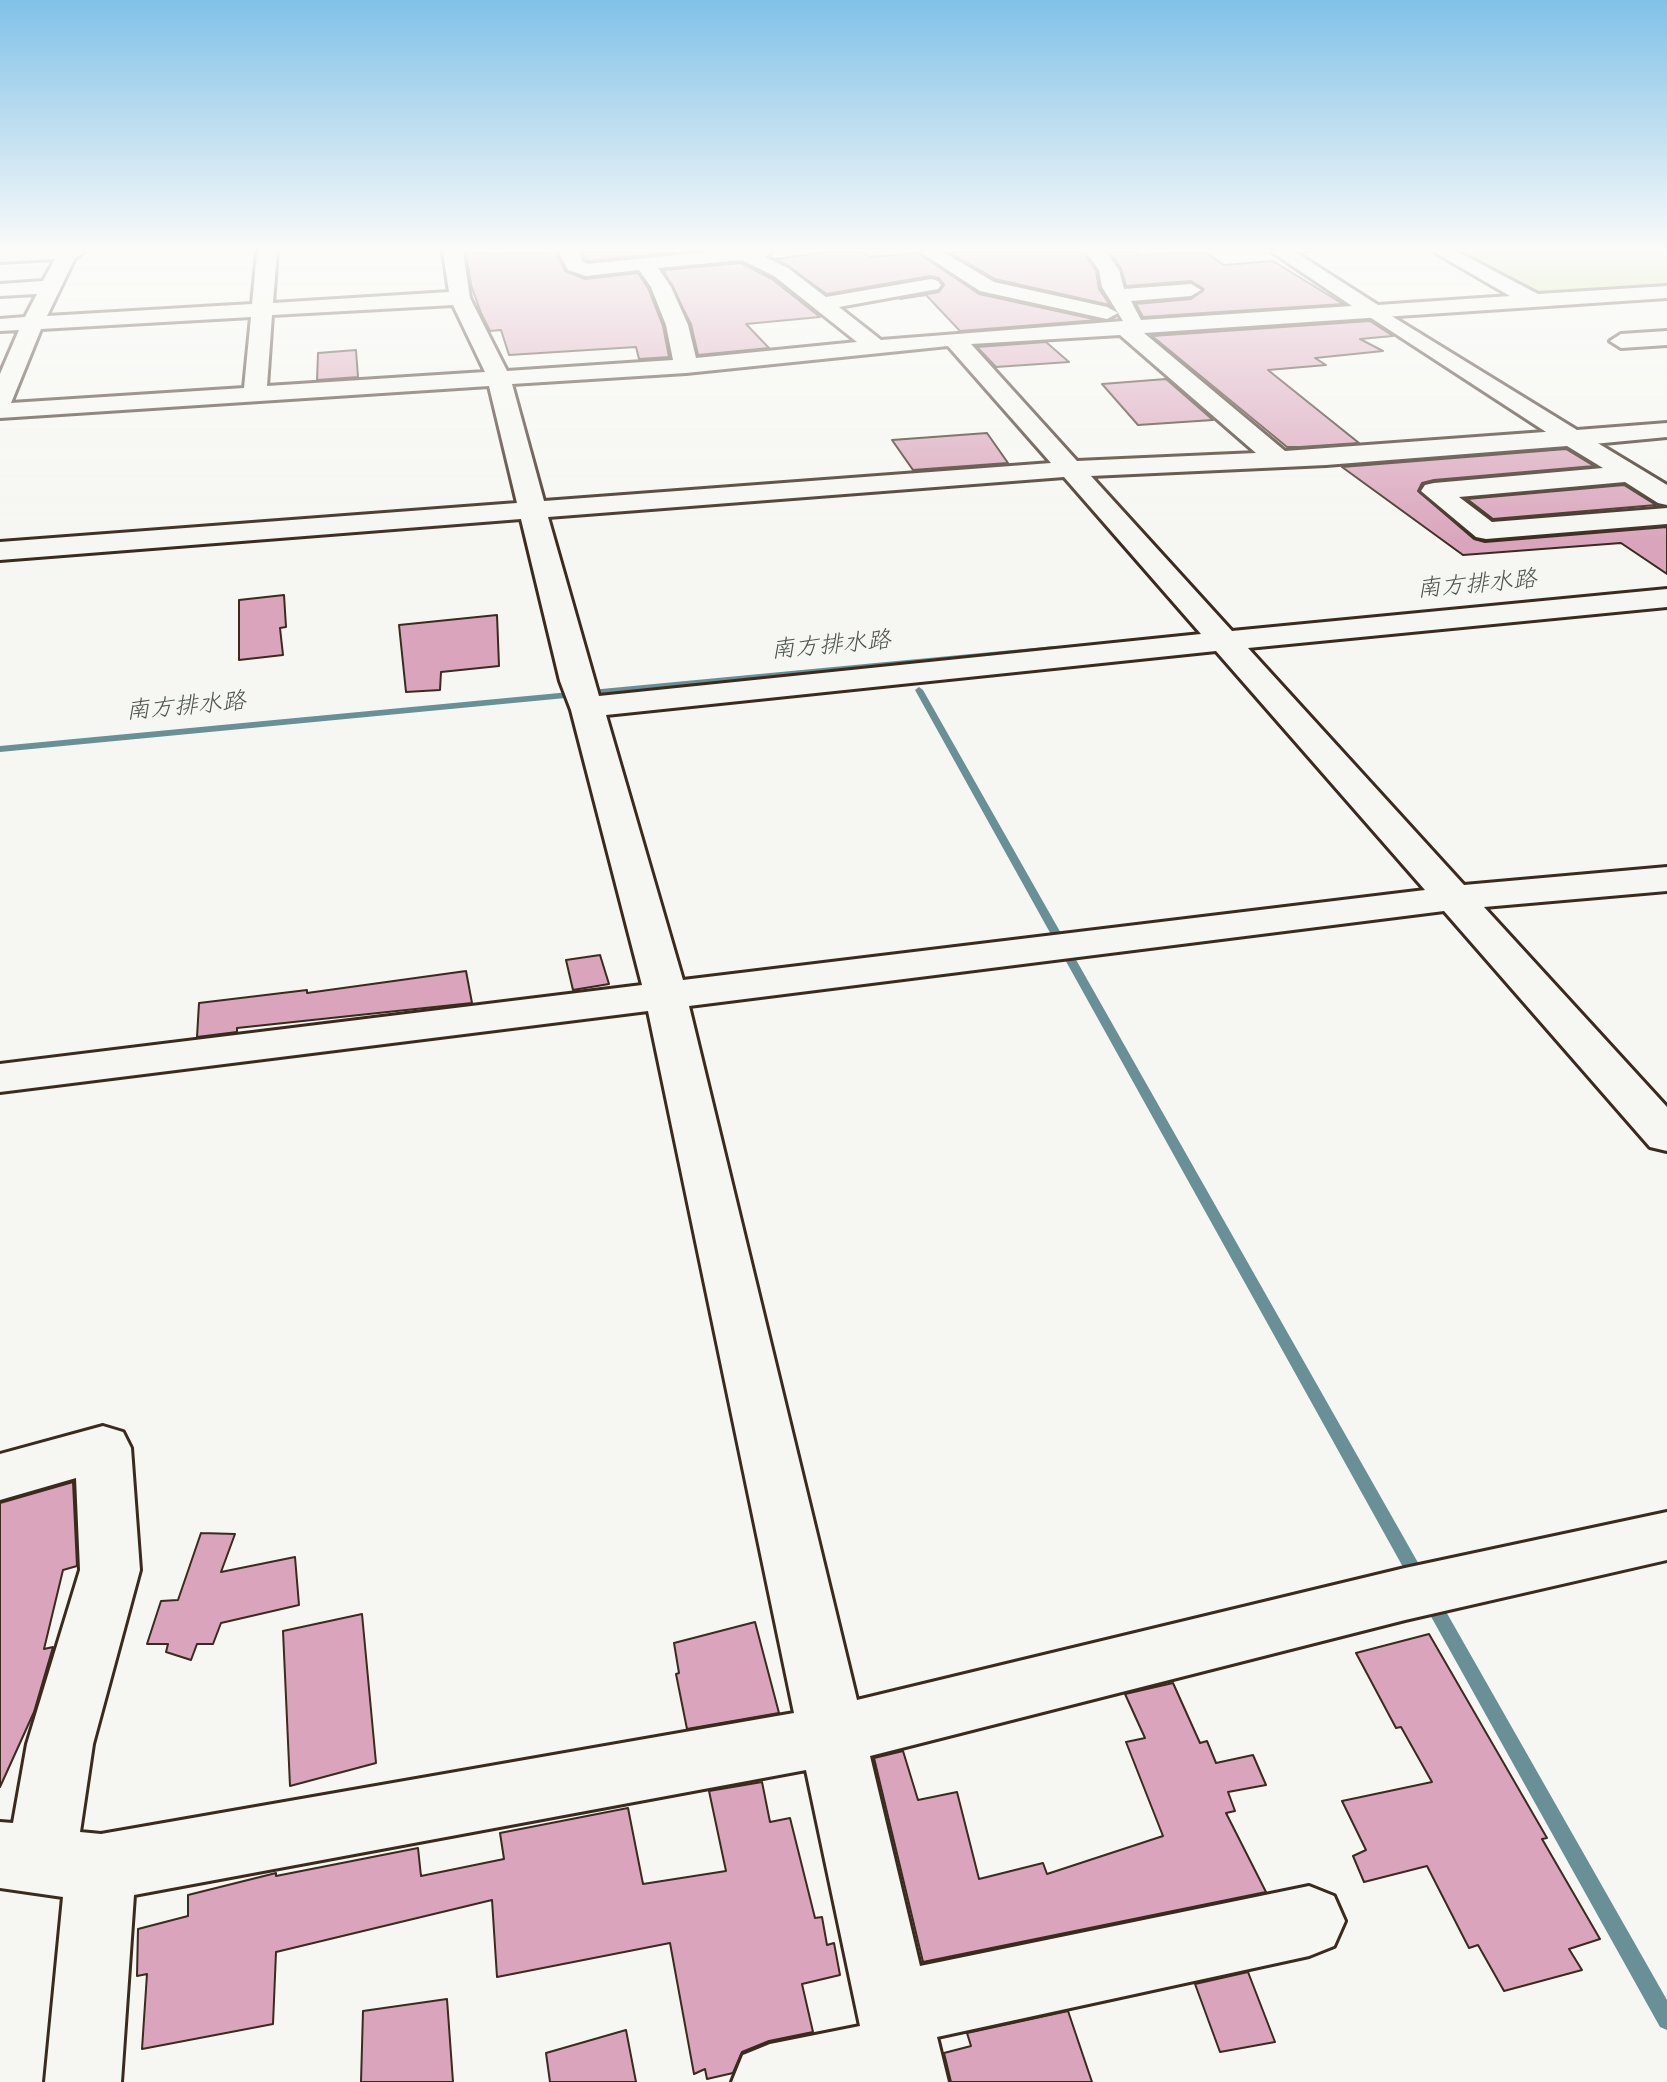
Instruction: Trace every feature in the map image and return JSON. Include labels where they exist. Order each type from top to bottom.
[{"type":"street","points":[[0,402],[22,349]]},
{"type":"street","points":[[255,394],[259,349]]},
{"type":"street","points":[[485,349],[499,378],[583,699],[666,997],[902,2049]]},
{"type":"street","points":[[682,349],[686,366]]},
{"type":"street","points":[[0,411],[686,366],[855,349]]},
{"type":"street","points":[[963,349],[1667,1136]]},
{"type":"street","points":[[1159,349],[1279,459]]},
{"type":"street","points":[[1433,349],[1667,497]]},
{"type":"street","points":[[0,551],[1071,469],[1279,459],[1667,430]]},
{"type":"street","points":[[944,449],[965,477]]},
{"type":"street","points":[[1630,474],[1434,491],[1486,531],[1667,516]]},
{"type":"street","points":[[816,489],[827,514]]},
{"type":"street","points":[[583,699],[1220,635],[1667,598]]},
{"type":"street","points":[[0,1078],[1453,898],[1667,879]]},
{"type":"street","points":[[0,1477],[103,1448],[110,1570],[60,1744],[47,1861],[83,2082]]},
{"type":"street","points":[[47,1861],[831,1736],[1420,1591],[1667,1536]]},
{"type":"street","points":[[770,2082],[902,2049],[1309,1921]]},
{"type":"building","points":[[507,349],[602,349],[509,355]]},
{"type":"building","points":[[637,349],[667,349],[669,357],[639,359]]},
{"type":"building","points":[[697,349],[757,349],[698,355]]},
{"type":"building","points":[[979,349],[1054,349],[1069,362],[996,367]]},
{"type":"building","points":[[1168,349],[1383,351],[1315,358],[1326,365],[1268,370],[1359,443],[1287,447]]},
{"type":"building","points":[[356,350],[358,377],[317,380],[318,353]]},
{"type":"building","points":[[1166,379],[1213,420],[1138,425],[1102,384]]},
{"type":"building","points":[[987,433],[1008,463],[913,470],[892,440]]},
{"type":"building","points":[[1566,449],[1594,466],[1434,480],[1422,483],[1418,491],[1474,539],[1485,542],[1667,527],[1667,574],[1621,543],[1463,555],[1342,467]]},
{"type":"building","points":[[1624,485],[1656,505],[1493,519],[1467,499]]},
{"type":"building","points":[[284,595],[286,627],[280,628],[283,655],[239,660],[239,600]]},
{"type":"building","points":[[497,615],[499,666],[441,672],[440,690],[406,692],[399,625]]},
{"type":"building","points":[[600,955],[609,984],[573,990],[566,960]]},
{"type":"building","points":[[466,971],[472,1003],[237,1028],[237,1032],[197,1037],[199,1003],[307,990],[307,993]]},
{"type":"building","points":[[73,1482],[77,1566],[63,1570],[44,1649],[53,1647],[34,1712],[0,1787],[0,1503]]},
{"type":"building","points":[[201,1533],[235,1534],[221,1572],[295,1557],[299,1605],[221,1623],[213,1644],[197,1644],[191,1660],[166,1652],[168,1644],[147,1644],[161,1601],[178,1600]]},
{"type":"building","points":[[362,1614],[376,1763],[290,1786],[283,1631]]},
{"type":"building","points":[[755,1622],[779,1713],[687,1729],[676,1674],[679,1673],[674,1643]]},
{"type":"building","points":[[1429,1634],[1547,1838],[1542,1839],[1600,1939],[1569,1949],[1582,1970],[1504,1991],[1478,1945],[1469,1948],[1427,1866],[1364,1882],[1353,1856],[1366,1850],[1342,1801],[1432,1782],[1401,1727],[1396,1728],[1356,1653]]},
{"type":"building","points":[[1173,1683],[1200,1743],[1207,1741],[1216,1763],[1253,1755],[1266,1785],[1228,1792],[1235,1811],[1226,1813],[1266,1892],[923,1962],[874,1758],[903,1751],[918,1800],[957,1792],[979,1879],[1043,1863],[1047,1874],[1163,1836],[1126,1742],[1145,1738],[1125,1694]]},
{"type":"building","points":[[762,1782],[770,1822],[790,1818],[815,1918],[822,1917],[827,1945],[834,1943],[840,1975],[802,1984],[813,2032],[769,2041],[742,2052],[733,2073],[707,2079],[705,2069],[694,2074],[670,1943],[497,1977],[492,1900],[276,1952],[273,2024],[142,2049],[147,1974],[137,1976],[138,1929],[188,1916],[188,1895],[276,1873],[276,1876],[418,1848],[421,1876],[504,1859],[500,1833],[628,1808],[643,1884],[726,1871],[709,1791]]},
{"type":"building","points":[[1248,1972],[1275,2042],[1220,2052],[1195,1984]]},
{"type":"building","points":[[447,1999],[453,2082],[361,2082],[363,2011]]},
{"type":"building","points":[[1068,2011],[1092,2082],[951,2082],[944,2053],[971,2046],[967,2033]]},
{"type":"building","points":[[626,2030],[636,2082],[550,2082],[546,2053]]},
{"type":"waterway","name":"南方排水路","points":[[0,749],[1055,649]]},
{"type":"waterway","points":[[919,690],[1419,1580]]},
{"type":"waterway","points":[[1430,1599],[1667,2020]]}]
